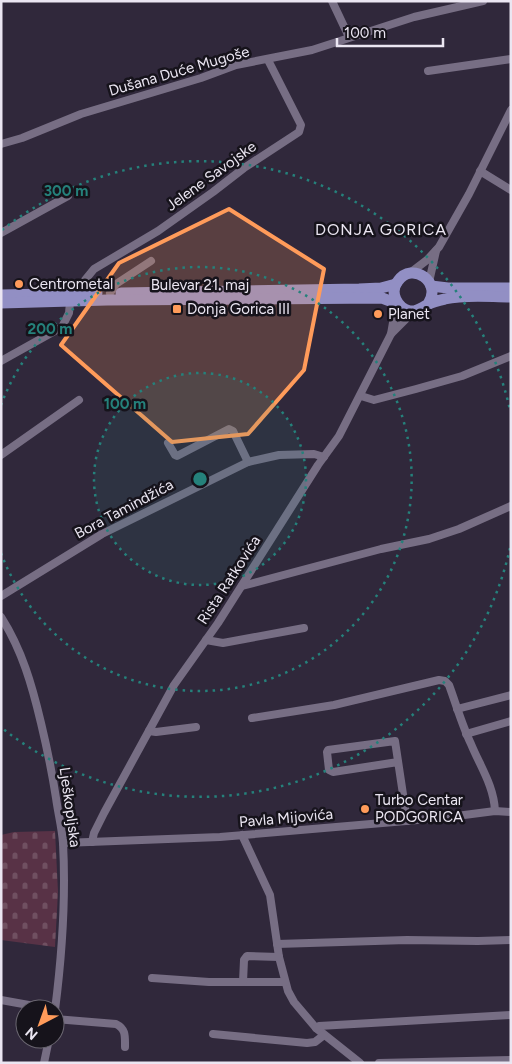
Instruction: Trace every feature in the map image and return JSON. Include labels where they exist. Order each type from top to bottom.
[{"type":"main road","name":"Bulevar 21. maj","points":[[1,294],[381,288],[396,284],[402,277],[410,273]]},
{"type":"main road","points":[[410,273],[419,274],[430,284],[444,288],[511,288]]},
{"type":"main road","points":[[396,284],[394,294],[399,304]]},
{"type":"main road","points":[[414,311],[424,308],[428,304],[432,296],[430,284]]},
{"type":"main road","points":[[428,304],[460,297],[511,297]]},
{"type":"main road","name":"Bulevar 21. maj","points":[[1,303],[107,300],[382,298],[414,311]]},
{"type":"street","points":[[332,1],[349,37]]},
{"type":"street","name":"Dušana Duće Mugoše","points":[[1,144],[22,138],[81,114],[201,78],[236,65],[312,50],[414,18],[483,1]]},
{"type":"street","points":[[428,71],[511,59]]},
{"type":"street","name":"Jelene Savojske","points":[[84,294],[85,280],[94,269],[158,231],[244,168],[299,132],[301,125],[268,60]]},
{"type":"street","points":[[430,284],[436,251],[511,110]]},
{"type":"street","points":[[480,171],[511,190]]},
{"type":"street","points":[[1,232],[68,196]]},
{"type":"street","points":[[410,273],[436,251]]},
{"type":"street","points":[[110,293],[116,284],[151,261]]},
{"type":"street","points":[[1,361],[62,327],[69,313],[70,302]]},
{"type":"street","name":"Rista Ratkovića","points":[[92,842],[100,820],[174,685],[242,586],[324,456],[339,436],[391,334],[399,304]]},
{"type":"street","name":"Rista Ratkovića","points":[[391,334],[414,311]]},
{"type":"street","points":[[361,396],[372,400],[391,396],[462,376],[511,356]]},
{"type":"street","points":[[1,455],[79,400]]},
{"type":"street","points":[[168,443],[177,456],[228,429],[233,431],[248,462]]},
{"type":"street","name":"Bora Tamindžića","points":[[1,596],[102,534],[248,462],[279,455],[314,454],[324,456]]},
{"type":"street","points":[[242,586],[381,549],[429,539],[459,529],[511,506]]},
{"type":"street","name":"Lješkopljska","points":[[1,616],[12,634],[24,662],[34,696],[48,750],[62,843],[63,917],[56,999]]},
{"type":"street","points":[[206,640],[223,643],[304,628]]},
{"type":"street","points":[[252,718],[334,705],[445,680],[449,684],[466,734],[487,778],[495,811]]},
{"type":"street","points":[[457,709],[510,697]]},
{"type":"street","points":[[466,734],[511,721]]},
{"type":"street","points":[[149,731],[156,732],[196,727]]},
{"type":"street","points":[[398,762],[333,772],[329,770],[327,752],[328,750],[395,741],[407,821]]},
{"type":"street","name":"Pavla Mijovića","points":[[62,843],[212,838],[407,821],[495,811],[511,812]]},
{"type":"street","points":[[242,835],[270,895],[279,957],[285,982],[294,1002],[316,1028],[360,1063]]},
{"type":"street","points":[[277,944],[407,940],[511,940]]},
{"type":"street","points":[[243,982],[244,960],[247,956],[279,957]]},
{"type":"street","points":[[152,978],[285,982]]},
{"type":"street","points":[[1,1000],[15,1003]]},
{"type":"street","points":[[316,1028],[320,1026],[511,1015]]},
{"type":"street","points":[[65,1020],[116,1024],[122,1027],[125,1032],[125,1046]]},
{"type":"street","points":[[213,1034],[307,1043],[315,1042],[324,1035]]},
{"type":"street","points":[[44,1063],[47,1049]]},
{"type":"street","points":[[380,1063],[511,1060]]},
{"type":"highlighted area","points":[[229,209],[324,269],[304,370],[248,434],[172,442],[61,345],[119,263]]},
{"type":"green space","points":[[55,831],[58,892],[55,947],[1,940],[1,835],[14,832]]},
{"type":"place","name":"Centrometal","points":[[19,284]]},
{"type":"place","name":"Donja Gorica III","points":[[177,309]]},
{"type":"place","name":"Planet","points":[[378,314]]},
{"type":"place","name":"Turbo Centar PODGORICA","points":[[365,809]]},
{"type":"district","name":"DONJA GORICA","points":[[381,229]]}]
